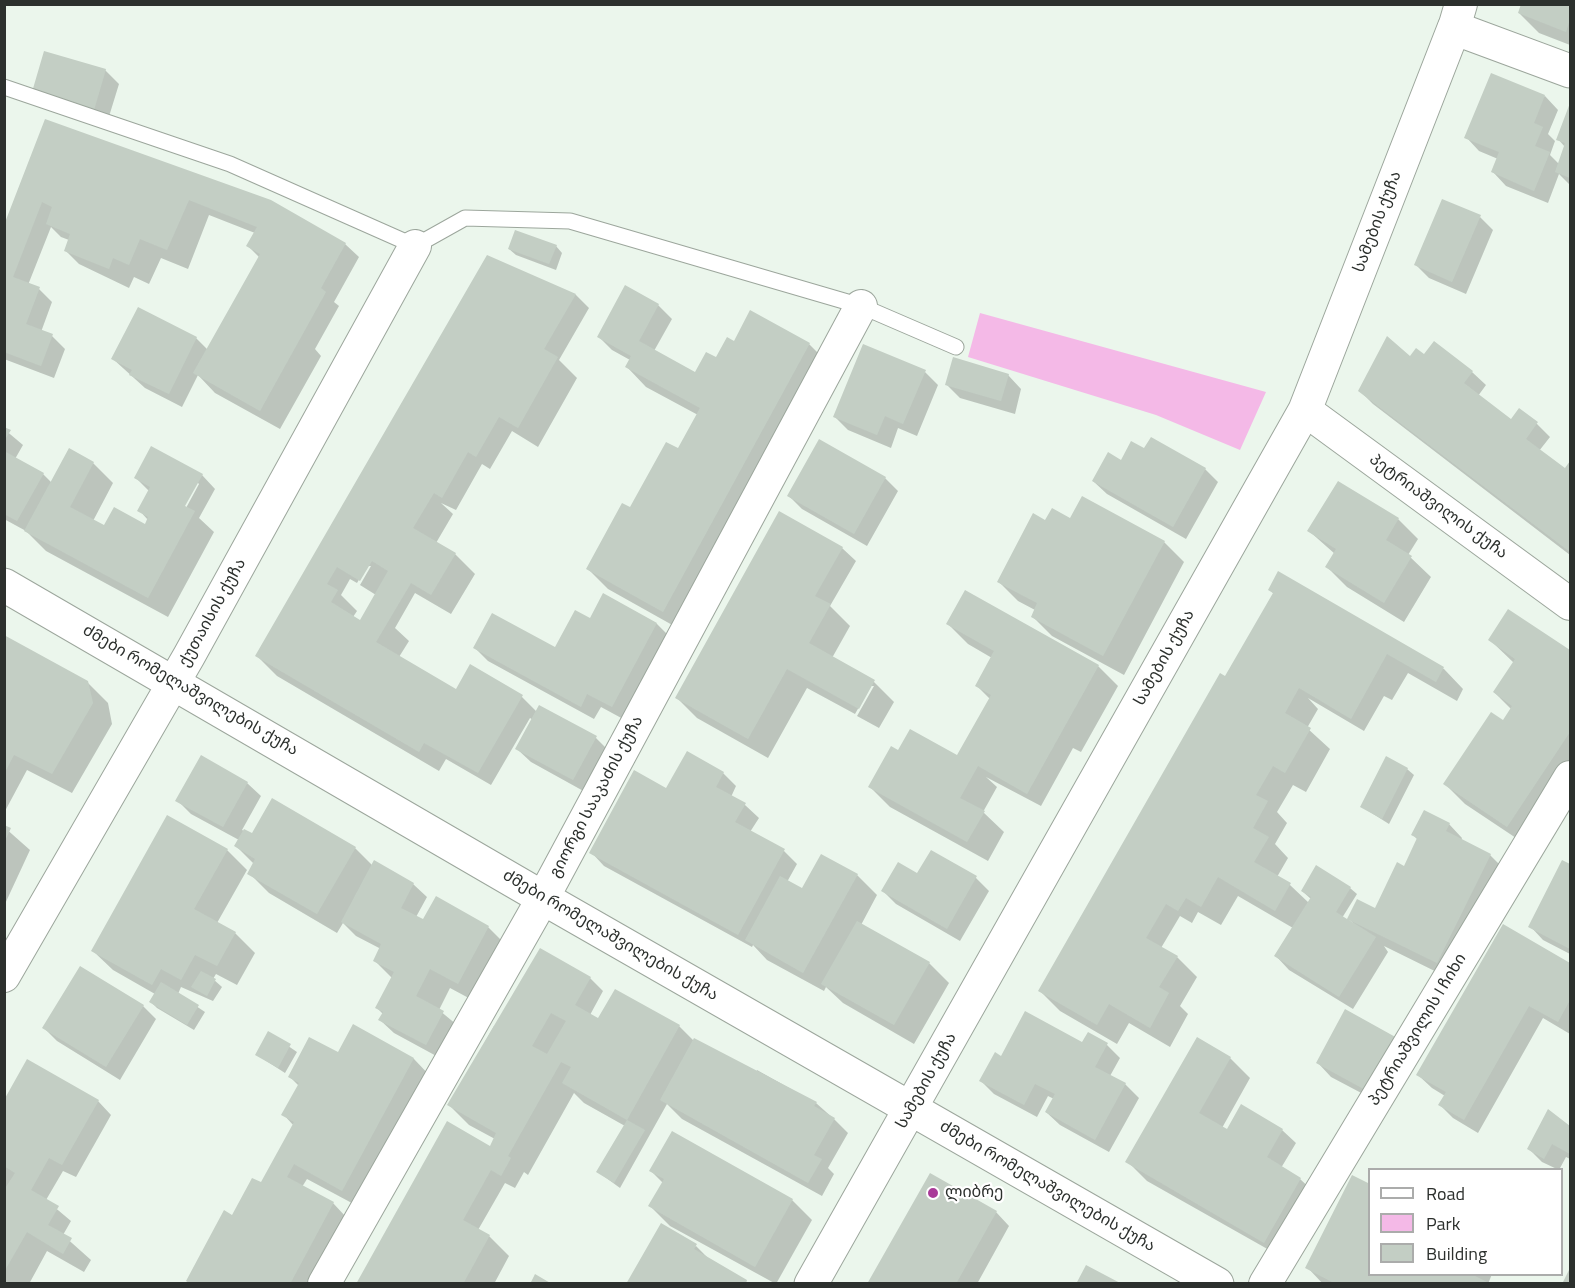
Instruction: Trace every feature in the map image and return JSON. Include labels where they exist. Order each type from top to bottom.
[{"type":"street","points":[[1458,16],[1570,71]]},
{"type":"street","name":"სამების ქუჩა","points":[[811,1284],[1305,410],[1458,16]]},
{"type":"street","name":"ქუთაისის ქუჩა","points":[[4,976],[174,681],[415,246]]},
{"type":"street","name":"გიორგი სააკაძის ქუჩა","points":[[324,1284],[543,898],[861,306]]},
{"type":"street","name":"პეტრიაშვილის ქუჩა","points":[[1305,410],[1570,604]]},
{"type":"street","name":"ძმები რომელაშვილების ქუჩა","points":[[4,585],[174,681],[543,898],[1217,1284]]},
{"type":"street","name":"პეტრიაშვილის I ჩიხი","points":[[1266,1284],[1570,777]]},
{"type":"lane","points":[[4,87],[230,164],[415,246],[465,218],[570,221],[861,306],[956,347]]},
{"type":"green space","points":[[980,313],[1266,392],[1240,450],[1156,415],[968,357]]},
{"type":"building","points":[[1521,4],[1570,4],[1570,19],[1566,32],[1518,13]]},
{"type":"building","points":[[44,51],[106,69],[94,110],[32,92]]},
{"type":"building","points":[[1491,73],[1545,95],[1534,123],[1543,127],[1535,146],[1550,152],[1534,191],[1491,172],[1499,152],[1464,138]]},
{"type":"building","points":[[1570,103],[1570,178],[1555,172],[1565,143],[1556,140]]},
{"type":"building","points":[[45,119],[271,200],[346,243],[321,288],[326,292],[260,411],[193,373],[260,254],[246,246],[257,227],[189,200],[167,250],[140,239],[129,265],[113,258],[109,269],[64,251],[70,234],[46,224],[52,207],[42,202],[13,277],[40,287],[26,324],[53,334],[41,366],[4,352],[4,225]]},
{"type":"building","points":[[1442,199],[1481,215],[1452,282],[1414,265]]},
{"type":"building","points":[[515,230],[557,245],[549,264],[508,249]]},
{"type":"building","points":[[487,255],[576,294],[544,349],[558,357],[518,428],[499,417],[476,457],[468,452],[442,498],[434,493],[413,528],[456,553],[431,595],[411,583],[376,642],[456,689],[470,664],[523,695],[478,773],[424,743],[419,752],[255,656]],"holes":[[[372,561],[388,571],[360,620],[331,602],[338,590],[327,584],[337,567],[360,581]]]},
{"type":"building","points":[[625,285],[659,304],[639,341],[695,372],[706,352],[716,357],[727,337],[734,341],[750,310],[810,343],[663,612],[586,569],[622,503],[630,507],[666,442],[678,448],[700,408],[625,367],[631,356],[597,337]]},
{"type":"building","points":[[138,307],[197,337],[169,394],[129,375],[132,370],[111,359]]},
{"type":"building","points":[[1387,336],[1410,356],[1416,348],[1424,354],[1434,341],[1473,371],[1464,383],[1511,419],[1519,408],[1538,422],[1526,439],[1565,468],[1570,461],[1570,552],[1358,391]]},
{"type":"building","points":[[863,344],[926,370],[903,424],[885,416],[877,435],[833,417]]},
{"type":"building","points":[[953,357],[1009,374],[1001,401],[945,385]]},
{"type":"building","points":[[4,427],[11,430],[4,441]]},
{"type":"building","points":[[1151,437],[1206,468],[1173,527],[1092,481],[1108,452],[1121,460],[1131,441],[1144,448]]},
{"type":"building","points":[[819,439],[886,477],[854,534],[787,496]]},
{"type":"building","points":[[151,446],[203,474],[185,506],[195,511],[148,598],[24,531],[69,448],[94,462],[70,507],[104,525],[114,507],[145,524],[148,517],[137,511],[150,487],[134,478]]},
{"type":"building","points":[[4,451],[44,473],[17,521],[4,514]]},
{"type":"building","points":[[1338,481],[1399,518],[1386,540],[1412,556],[1384,603],[1325,567],[1336,549],[1307,531]]},
{"type":"building","points":[[1082,496],[1165,541],[1103,656],[1031,617],[1037,603],[997,582],[1033,513],[1045,520],[1052,508],[1070,518]]},
{"type":"building","points":[[779,511],[843,547],[815,596],[831,604],[809,643],[875,680],[859,709],[787,669],[748,739],[675,698]]},
{"type":"building","points":[[1278,571],[1444,667],[1436,682],[1387,654],[1351,719],[1299,688],[1285,713],[1311,728],[1285,773],[1273,766],[1256,795],[1268,801],[1253,828],[1269,837],[1254,862],[1291,883],[1275,911],[1218,877],[1201,907],[1186,898],[1178,911],[1166,904],[1146,938],[1178,956],[1159,987],[1169,993],[1150,1028],[1109,1004],[1097,1025],[1038,991],[1220,673],[1225,676],[1273,593],[1268,590]]},
{"type":"building","points":[[965,590],[1099,665],[1027,794],[978,766],[960,798],[985,811],[967,842],[868,787],[891,746],[898,750],[910,729],[957,755],[991,695],[975,686],[994,651],[946,624]]},
{"type":"building","points":[[603,593],[657,623],[612,707],[587,694],[581,707],[473,648],[492,613],[555,647],[575,610],[590,618]]},
{"type":"building","points":[[1508,609],[1570,650],[1570,732],[1507,827],[1443,784],[1491,712],[1503,720],[1512,706],[1493,692],[1515,659],[1488,640]]},
{"type":"building","points":[[4,635],[88,681],[93,703],[52,774],[14,755],[4,774]]},
{"type":"building","points":[[539,705],[597,736],[573,780],[515,749]]},
{"type":"building","points":[[687,751],[724,772],[716,787],[746,803],[735,822],[785,849],[738,935],[589,853],[634,770],[666,788]]},
{"type":"building","points":[[201,755],[248,782],[223,827],[175,801]]},
{"type":"building","points":[[1386,756],[1408,768],[1382,819],[1360,807]]},
{"type":"building","points":[[272,798],[356,847],[317,914],[247,874],[255,859],[234,846],[244,829],[252,833]]},
{"type":"building","points":[[1424,810],[1450,823],[1446,831],[1491,854],[1437,963],[1349,920],[1376,937],[1339,997],[1274,956],[1311,897],[1301,891],[1316,865],[1351,887],[1336,912],[1347,919],[1357,899],[1375,908],[1397,862],[1404,866],[1417,838],[1411,835]]},
{"type":"building","points":[[167,815],[228,849],[194,909],[236,932],[217,966],[195,955],[181,980],[161,969],[152,985],[91,951]]},
{"type":"building","points":[[4,825],[11,828],[4,843]]},
{"type":"building","points":[[931,850],[977,876],[947,929],[881,891],[898,862],[917,873]]},
{"type":"building","points":[[821,854],[858,874],[803,973],[745,940],[780,876],[802,888]]},
{"type":"building","points":[[374,860],[414,883],[401,908],[423,919],[436,896],[489,926],[458,984],[430,969],[416,996],[444,1011],[426,1045],[378,1020],[383,1012],[375,1008],[394,972],[373,961],[381,944],[341,922]]},
{"type":"building","points":[[1562,860],[1570,864],[1570,949],[1528,927]]},
{"type":"building","points":[[857,921],[930,962],[894,1025],[821,984]]},
{"type":"building","points":[[1503,924],[1570,963],[1570,1000],[1558,1022],[1529,1006],[1464,1120],[1438,1105],[1446,1092],[1416,1075]]},
{"type":"building","points":[[540,948],[591,977],[575,1005],[598,1018],[615,989],[680,1025],[627,1120],[562,1083],[571,1067],[561,1062],[508,1156],[511,1158],[501,1176],[491,1170],[463,1220],[490,1235],[463,1284],[356,1284],[447,1121],[490,1146],[496,1133],[447,1105]],"holes":[[[551,1013],[566,1021],[547,1054],[532,1046]]]},
{"type":"building","points":[[80,966],[144,1005],[106,1067],[42,1028]]},
{"type":"building","points":[[201,971],[216,979],[207,996],[191,987]]},
{"type":"building","points":[[161,982],[199,1005],[187,1025],[149,1002]]},
{"type":"building","points":[[1345,1009],[1399,1039],[1371,1093],[1316,1063]]},
{"type":"building","points":[[1025,1011],[1082,1042],[1088,1032],[1108,1043],[1095,1067],[1126,1083],[1095,1140],[1045,1112],[1055,1094],[1035,1084],[1024,1105],[979,1081],[995,1052],[1001,1056]]},
{"type":"building","points":[[353,1024],[414,1058],[342,1191],[294,1164],[287,1177],[334,1202],[290,1284],[190,1284],[186,1281],[224,1210],[232,1215],[252,1178],[261,1182],[294,1122],[281,1115],[299,1083],[288,1077],[309,1037],[338,1052]]},
{"type":"building","points":[[268,1031],[291,1044],[278,1068],[255,1055]]},
{"type":"building","points":[[1197,1037],[1231,1057],[1199,1113],[1227,1129],[1241,1104],[1283,1129],[1267,1157],[1301,1178],[1264,1243],[1125,1162]]},
{"type":"building","points":[[694,1038],[817,1102],[814,1106],[835,1118],[814,1155],[822,1159],[808,1183],[660,1100]]},
{"type":"building","points":[[27,1059],[99,1100],[62,1165],[49,1158],[31,1190],[59,1206],[48,1225],[72,1238],[63,1254],[27,1232],[4,1272],[4,1190],[15,1173],[4,1166],[4,1100]]},
{"type":"building","points":[[1548,1109],[1570,1126],[1570,1154],[1552,1144],[1544,1159],[1527,1149]]},
{"type":"building","points":[[627,1120],[645,1130],[614,1183],[596,1172]]},
{"type":"building","points":[[672,1131],[793,1199],[755,1267],[648,1206],[664,1179],[649,1171]]},
{"type":"building","points":[[930,1173],[997,1211],[957,1282],[960,1284],[867,1284]]},
{"type":"building","points":[[1352,1175],[1368,1183],[1368,1276],[1475,1276],[1491,1284],[1336,1284],[1305,1268]]},
{"type":"building","points":[[661,1223],[697,1244],[694,1249],[747,1280],[746,1284],[626,1284]]},
{"type":"building","points":[[1086,1265],[1122,1284],[1076,1284]]},
{"type":"building","points":[[1570,1268],[1570,1284],[1562,1284]]},
{"type":"building","points":[[535,1274],[552,1284],[530,1284]]},
{"type":"place","name":"ლიბრე","points":[[933,1193]]}]
